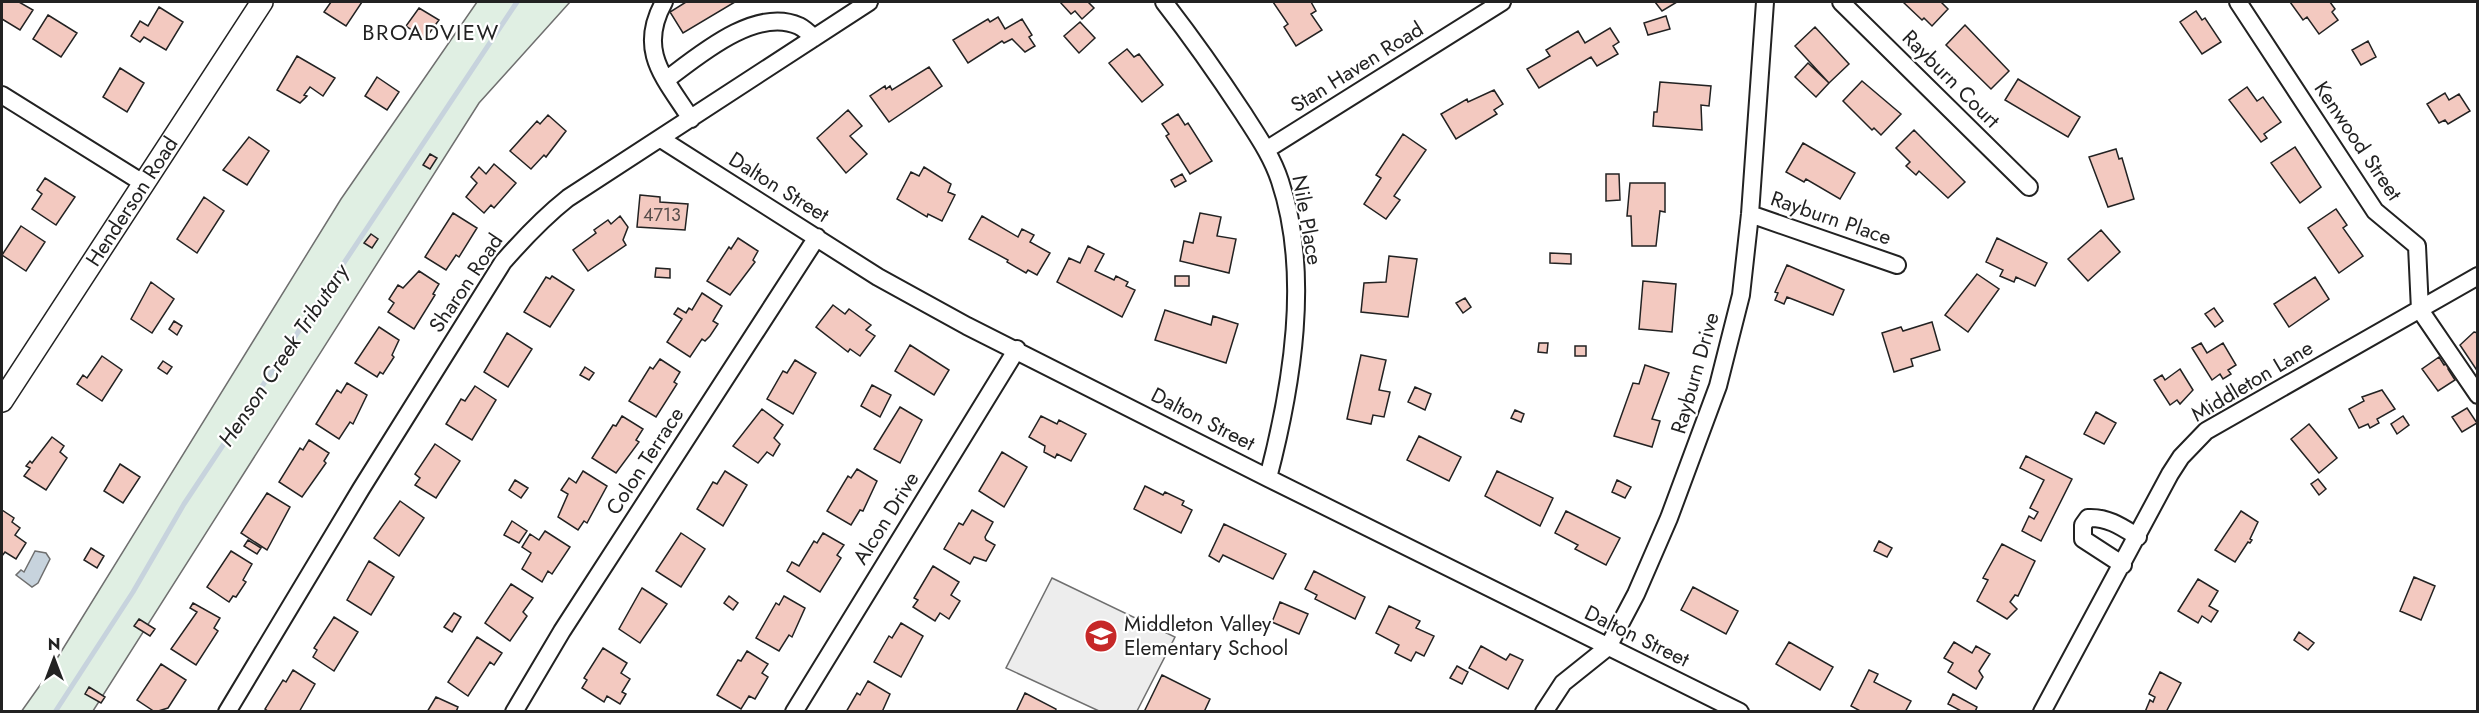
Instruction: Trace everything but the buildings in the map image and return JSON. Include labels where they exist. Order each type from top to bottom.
[{"type":"street","name":"Henderson Road","points":[[2,400],[262,2]]},
{"type":"street","points":[[664,2],[653,21],[651,35],[655,56],[666,80],[691,119]]},
{"type":"street","name":"Sharon Road","points":[[227,711],[366,480],[503,262],[553,210],[869,2]]},
{"type":"street","name":"Nile Place","points":[[1164,2],[1202,50],[1266,150],[1280,180],[1284,198],[1292,242],[1296,295],[1288,380],[1268,478]]},
{"type":"street","name":"Stan Haven Road","points":[[1266,150],[1502,2]]},
{"type":"street","name":"Rayburn Drive","points":[[1544,711],[1563,683],[1608,647],[1636,594],[1669,518],[1718,387],[1741,295],[1750,214],[1766,2]]},
{"type":"street","name":"Rayburn Court","points":[[1841,2],[2029,188]]},
{"type":"street","name":"Kenwood Street","points":[[2238,2],[2375,211],[2417,246],[2420,310]]},
{"type":"street","points":[[666,80],[734,33],[753,27],[774,22],[787,23],[800,26],[814,38]]},
{"type":"street","points":[[2,95],[143,183]]},
{"type":"street","name":"Dalton Street","points":[[661,139],[878,277],[1268,478],[1740,711]]},
{"type":"street","name":"Rayburn Place","points":[[1750,214],[1897,265]]},
{"type":"street","name":"Colon Terrace","points":[[514,711],[562,631],[817,237]]},
{"type":"street","name":"Middleton Lane","points":[[2042,711],[2181,457],[2206,431],[2478,276]]},
{"type":"street","points":[[2420,310],[2478,395]]},
{"type":"street","name":"Alcon Drive","points":[[794,711],[1017,349]]},
{"type":"street","points":[[2123,565],[2083,539],[2083,525],[2088,518],[2109,520],[2138,537]]},
{"type":"green space","points":[[477,2],[570,2],[479,103],[93,711],[21,712],[43,681],[341,199]]},
{"type":"shaded area","points":[[35,551],[46,553],[50,559],[38,583],[32,587],[16,575],[21,570],[24,572]]},
{"type":"shaded area","points":[[1052,578],[1175,637],[1137,711],[1099,711],[1006,668]]},
{"type":"waterway","name":"Henson Creek Tributary","points":[[55,712],[133,592],[184,504],[517,2]]},
{"type":"place","name":"Middleton Valley Elementary School","points":[[1101,636]]},
{"type":"district","name":"BROADVIEW","points":[[431,32]]}]
